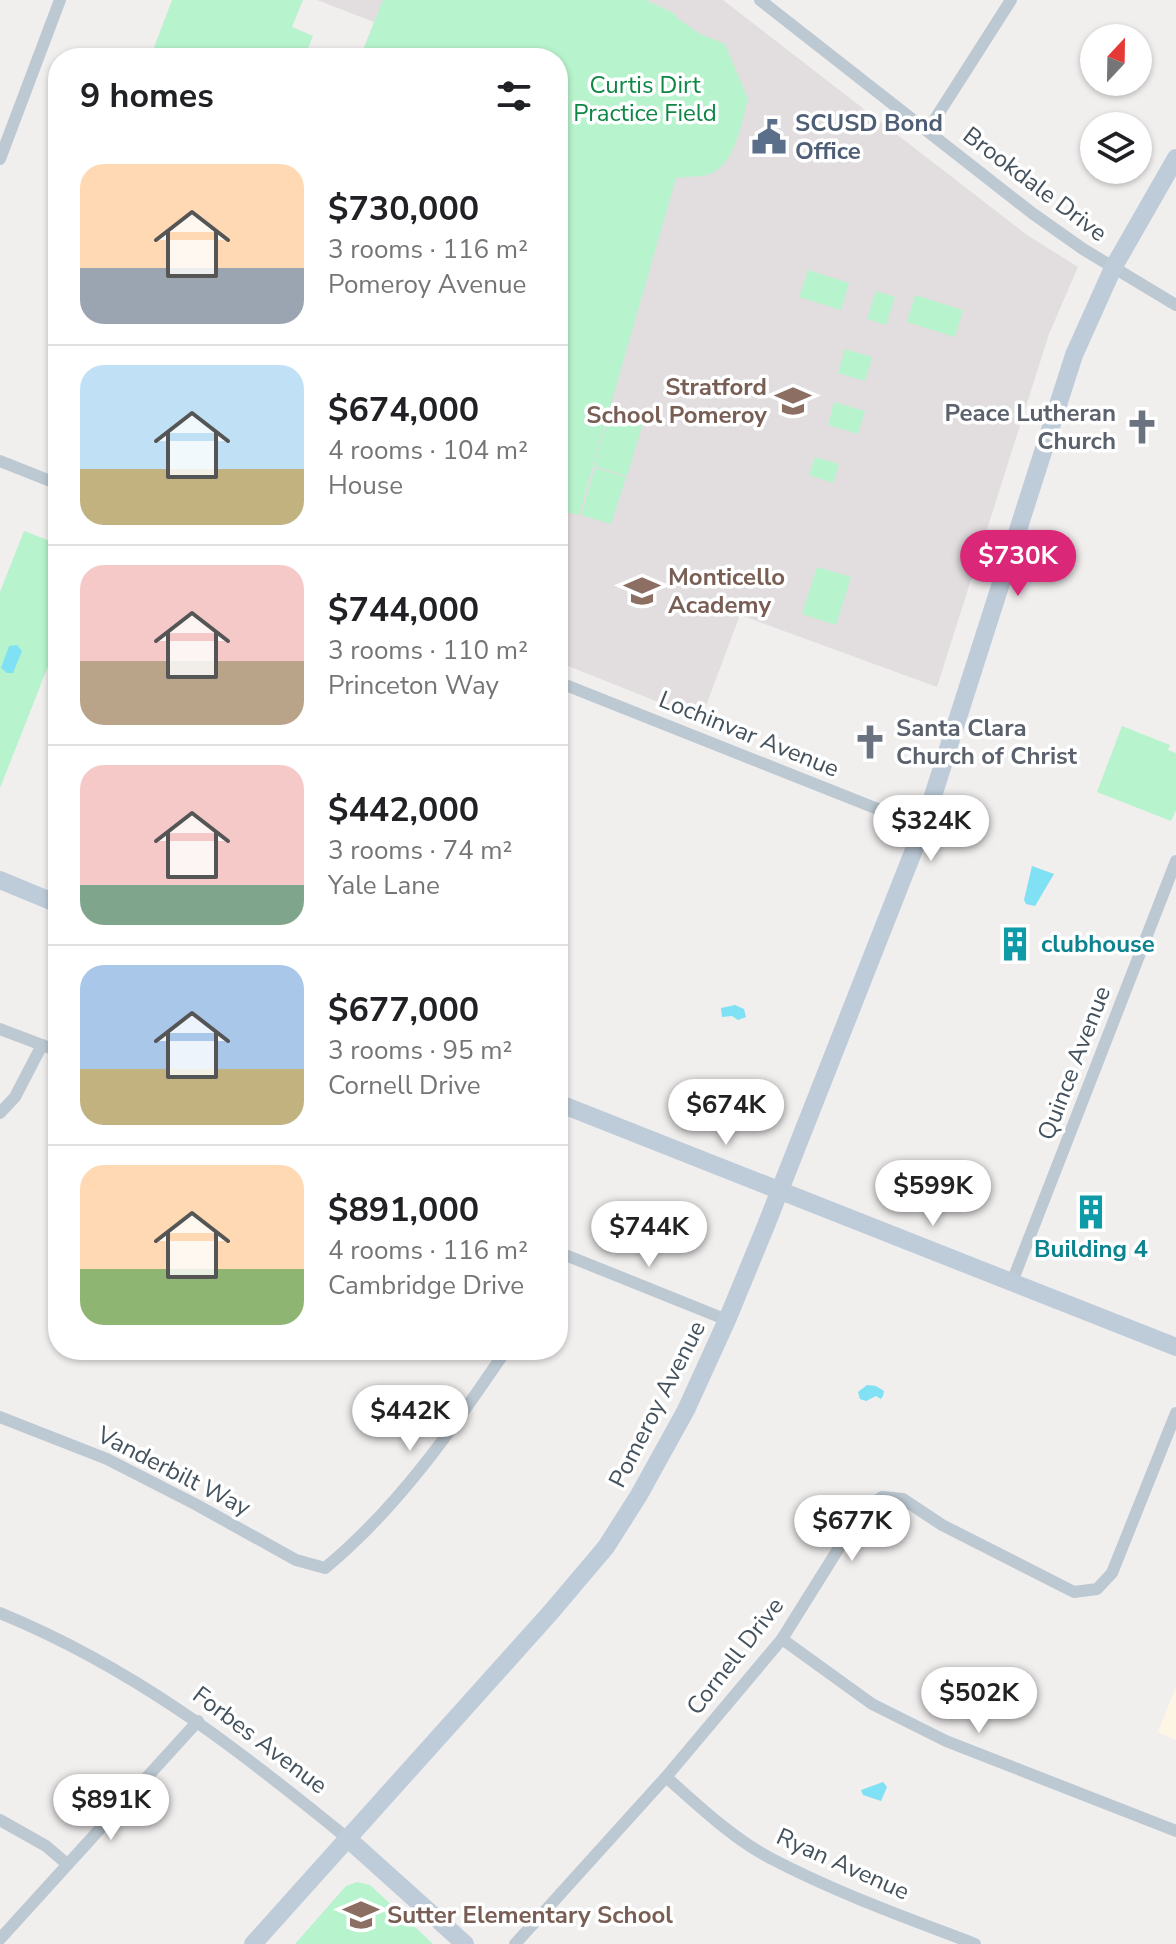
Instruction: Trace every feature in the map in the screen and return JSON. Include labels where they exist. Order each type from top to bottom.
[{"type":"street","points":[[0,159],[60,0]]},
{"type":"street","name":"Brookdale Drive","points":[[760,0],[1032,213],[1113,268],[1176,305]]},
{"type":"street","points":[[928,130],[1011,0]]},
{"type":"street","name":"Pomeroy Avenue","points":[[253,1944],[606,1547],[686,1410],[780,1191],[923,827],[1074,355],[1113,268],[1176,158]]},
{"type":"street","points":[[0,461],[48,480]]},
{"type":"street","name":"Lochinvar Avenue","points":[[568,686],[923,827]]},
{"type":"street","name":"Quince Avenue","points":[[1012,1282],[1176,861]]},
{"type":"street","points":[[0,880],[48,900]]},
{"type":"street","points":[[0,1029],[48,1047]]},
{"type":"street","points":[[0,1113],[15,1097],[42,1045]]},
{"type":"street","points":[[568,1107],[1176,1347]]},
{"type":"street","points":[[568,1256],[727,1320]]},
{"type":"street","name":"Vanderbilt Way","points":[[0,1417],[107,1459],[296,1560],[325,1568],[348,1549],[422,1467],[499,1360]]},
{"type":"street","name":"Cornell Drive","points":[[515,1944],[666,1777],[782,1639],[862,1511],[882,1497],[903,1499],[942,1525],[1074,1592],[1097,1589],[1112,1573],[1176,1413]]},
{"type":"street","name":"Forbes Avenue","points":[[0,1613],[102,1662],[151,1689],[198,1721],[347,1838],[465,1944]]},
{"type":"street","points":[[782,1639],[872,1704],[946,1741],[1176,1831]]},
{"type":"street","points":[[0,1939],[198,1721]]},
{"type":"street","name":"Ryan Avenue","points":[[666,1777],[718,1822],[770,1858],[844,1892],[975,1944]]},
{"type":"street","points":[[0,1820],[46,1846],[67,1864]]},
{"type":"shaded area","name":"Stratford School Pomeroy","points":[[317,0],[723,0],[1027,235],[1078,267],[1049,334],[937,687],[740,615],[701,719],[568,666],[568,48],[364,48],[374,22]]},
{"type":"shaded area","points":[[1176,1687],[1176,1740],[1158,1732]]},
{"type":"green space","points":[[172,0],[303,0],[292,27],[313,36],[308,48],[154,48]]},
{"type":"green space","name":"Curtis Dirt Practice Field","points":[[383,0],[646,0],[675,14],[700,34],[725,44],[748,99],[737,139],[728,159],[714,172],[676,178],[579,515],[568,512],[568,48],[364,48]]},
{"type":"green space","points":[[808,270],[849,283],[841,310],[799,297]]},
{"type":"green space","points":[[876,291],[895,297],[886,325],[867,319]]},
{"type":"green space","points":[[915,295],[963,310],[955,337],[907,322]]},
{"type":"green space","points":[[845,349],[872,357],[865,381],[838,373]]},
{"type":"green space","points":[[834,402],[865,411],[858,434],[828,425]]},
{"type":"green space","points":[[611,409],[644,419],[627,476],[594,466]]},
{"type":"green space","points":[[815,457],[839,464],[833,483],[809,475]]},
{"type":"green space","points":[[595,468],[626,477],[611,524],[581,515]]},
{"type":"green space","points":[[24,531],[48,540],[48,666],[0,788],[0,592]]},
{"type":"green space","points":[[817,567],[851,577],[836,625],[802,614]]},
{"type":"green space","points":[[1122,726],[1170,745],[1168,750],[1176,753],[1176,810],[1171,821],[1097,792]]},
{"type":"green space","name":"Sutter Elementary School","points":[[357,1882],[370,1885],[433,1944],[295,1944],[346,1886]]},
{"type":"water","points":[[17,645],[22,651],[13,673],[7,673],[1,668],[9,646]]},
{"type":"water","points":[[1032,866],[1054,874],[1035,906],[1026,904],[1024,900]]},
{"type":"water","points":[[735,1005],[744,1009],[746,1017],[738,1020],[732,1016],[722,1017],[721,1008]]},
{"type":"water","points":[[867,1385],[884,1391],[881,1399],[876,1396],[866,1401],[860,1399],[858,1392]]},
{"type":"water","points":[[883,1782],[887,1787],[881,1801],[863,1795],[861,1790]]},
{"type":"place","name":"SCUSD Bond Office","points":[[769,137]]},
{"type":"place","name":"Stratford School Pomeroy","points":[[793,401]]},
{"type":"place","name":"Peace Lutheran Church","points":[[1142,427]]},
{"type":"place","name":"Monticello Academy","points":[[642,591]]},
{"type":"place","name":"Santa Clara Church of Christ","points":[[870,742]]},
{"type":"place","name":"clubhouse","points":[[1015,944]]},
{"type":"place","name":"Building 4","points":[[1091,1212]]},
{"type":"place","name":"Sutter Elementary School","points":[[361,1915]]}]
